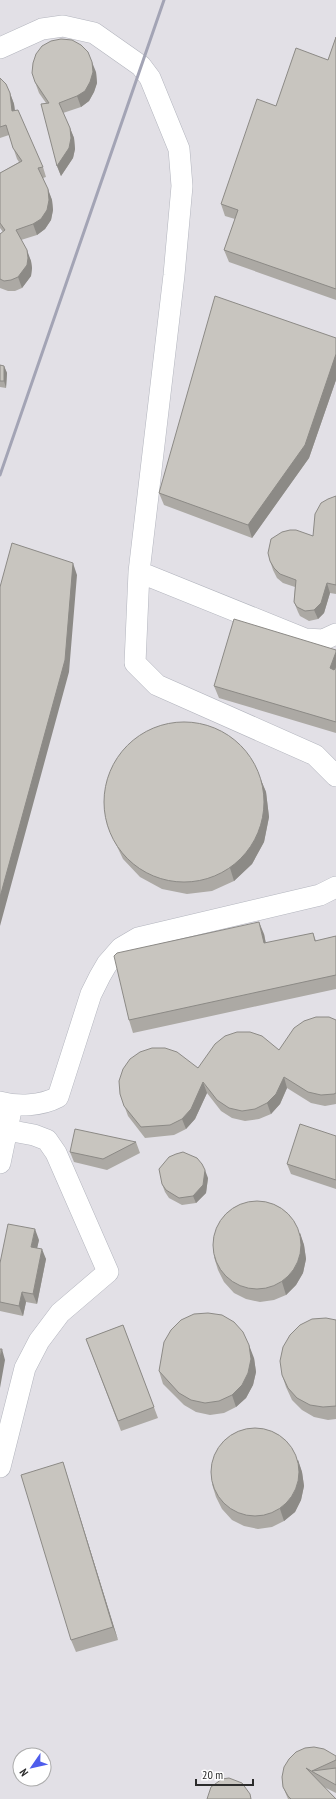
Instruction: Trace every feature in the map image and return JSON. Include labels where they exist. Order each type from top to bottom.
[{"type":"lane","points":[[0,48],[42,29],[63,26],[94,33],[141,66],[150,78],[179,149],[182,186],[174,275],[139,572],[135,663],[157,685],[315,755],[336,776]]},
{"type":"lane","points":[[139,572],[305,639],[323,640],[336,634]]},
{"type":"lane","points":[[0,1163],[7,1130],[6,1104],[48,1102],[58,1097],[91,994],[107,964],[121,948],[138,938],[320,895],[336,888]]},
{"type":"lane","points":[[0,1467],[25,1368],[39,1342],[60,1313],[108,1272],[56,1153],[47,1140],[34,1135],[7,1130]]},
{"type":"shaded area","points":[[0,0],[336,0],[336,1799],[0,1799]]},
{"type":"building","points":[[336,37],[336,289],[224,250],[238,210],[221,204],[257,99],[276,106],[296,48],[328,60]]},
{"type":"building","points":[[61,39],[72,40],[81,45],[88,52],[92,62],[93,72],[85,91],[59,103],[70,128],[71,138],[69,148],[57,166],[41,104],[49,103],[35,82],[32,73],[36,54],[42,46],[51,41]]},
{"type":"building","points":[[0,78],[6,84],[10,93],[12,111],[18,110],[43,167],[38,168],[48,189],[49,200],[47,210],[41,219],[33,224],[16,230],[27,250],[27,265],[18,277],[4,281],[0,279],[0,234],[5,230],[0,223],[0,173],[22,161],[13,148],[6,125],[0,127]]},
{"type":"building","points":[[215,296],[336,338],[336,354],[305,445],[248,525],[159,493]]},
{"type":"building","points":[[0,365],[4,366],[4,381],[0,381]]},
{"type":"building","points":[[336,496],[336,585],[327,583],[321,603],[314,610],[305,611],[297,607],[294,602],[296,580],[280,574],[270,561],[268,553],[271,539],[282,532],[290,530],[296,530],[313,536],[315,514],[321,503]]},
{"type":"building","points":[[12,543],[73,563],[65,660],[0,897],[0,587]]},
{"type":"building","points":[[234,619],[336,650],[330,668],[334,670],[336,667],[336,722],[214,686]]},
{"type":"building","points":[[184,722],[214,728],[234,740],[246,752],[258,772],[264,802],[258,832],[246,852],[234,864],[214,876],[184,882],[154,876],[134,864],[122,852],[110,832],[104,802],[110,772],[122,752],[134,740],[154,728]]},
{"type":"building","points":[[259,922],[264,943],[313,933],[315,941],[336,936],[336,975],[129,1020],[114,956],[117,953]]},
{"type":"building","points":[[316,1017],[329,1017],[336,1020],[336,1093],[334,1094],[321,1095],[308,1092],[284,1077],[276,1094],[267,1103],[255,1109],[242,1111],[229,1108],[217,1100],[203,1082],[191,1109],[182,1119],[170,1125],[141,1127],[124,1106],[120,1094],[119,1081],[123,1069],[130,1059],[140,1052],[152,1048],[165,1048],[177,1052],[198,1068],[215,1044],[225,1036],[237,1032],[250,1032],[262,1036],[279,1050],[294,1028],[304,1021]]},
{"type":"building","points":[[300,1124],[336,1136],[336,1180],[287,1164]]},
{"type":"building","points":[[75,1129],[136,1142],[103,1159],[70,1152]]},
{"type":"building","points":[[183,1152],[197,1158],[205,1170],[203,1185],[193,1196],[179,1198],[166,1190],[162,1184],[159,1169],[169,1157]]},
{"type":"building","points":[[248,1201],[266,1201],[282,1208],[294,1220],[301,1236],[301,1254],[294,1270],[282,1282],[266,1289],[248,1289],[232,1282],[220,1270],[213,1254],[213,1236],[220,1220],[232,1208]]},
{"type":"building","points":[[8,1224],[35,1229],[31,1247],[42,1249],[33,1294],[22,1292],[19,1306],[0,1302],[0,1263]]},
{"type":"building","points":[[208,1313],[222,1315],[234,1322],[243,1332],[249,1345],[251,1359],[248,1373],[242,1385],[232,1395],[219,1401],[205,1403],[191,1400],[179,1393],[159,1371],[164,1342],[171,1330],[181,1320],[194,1314]]},
{"type":"building","points":[[326,1318],[336,1320],[336,1406],[323,1407],[310,1405],[297,1398],[288,1388],[282,1375],[280,1361],[283,1347],[290,1335],[300,1325],[312,1319]]},
{"type":"building","points":[[123,1325],[154,1407],[118,1421],[86,1339]]},
{"type":"building","points":[[246,1428],[264,1428],[280,1435],[292,1447],[299,1463],[299,1481],[292,1497],[280,1509],[264,1516],[246,1516],[230,1509],[218,1497],[211,1481],[211,1463],[218,1447],[230,1435]]},
{"type":"building","points":[[63,1462],[113,1627],[71,1640],[21,1475]]},
{"type":"building","points":[[314,1747],[324,1749],[336,1756],[336,1760],[312,1771],[336,1768],[336,1785],[306,1768],[336,1799],[291,1799],[283,1787],[282,1777],[284,1767],[296,1752],[305,1748]]},
{"type":"building","points":[[229,1778],[242,1783],[250,1794],[251,1799],[207,1799],[211,1787],[222,1779]]},
{"type":"railway","points":[[0,475],[164,0]]}]
